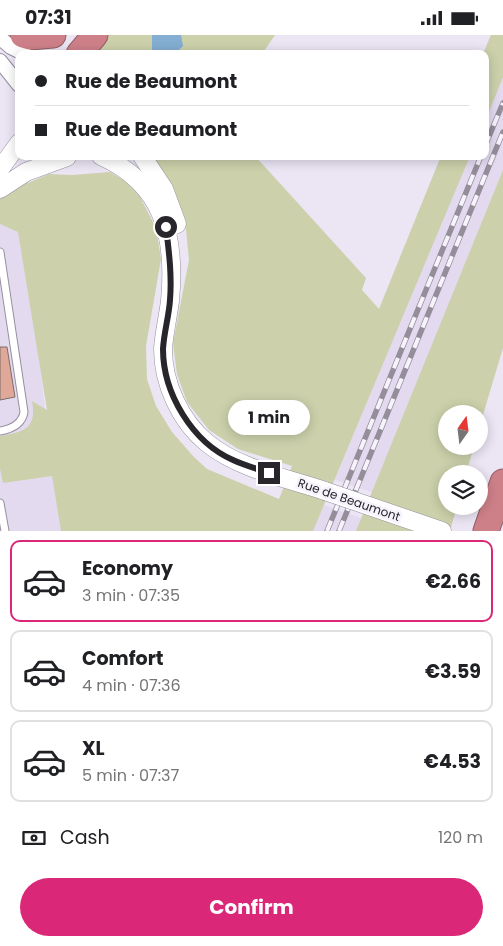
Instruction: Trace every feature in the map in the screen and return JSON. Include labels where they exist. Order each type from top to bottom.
[{"type":"highway","points":[[23,35],[30,37],[53,35]]},
{"type":"highway","points":[[82,50],[95,35]]},
{"type":"highway","points":[[486,531],[503,481]]},
{"type":"street","points":[[0,38],[17,50]]},
{"type":"street","points":[[0,61],[15,80]]},
{"type":"street","points":[[0,169],[15,148]]},
{"type":"street","points":[[0,189],[26,172],[62,160]]},
{"type":"street","name":"Rue de Beaumont","points":[[110,160],[134,175],[150,192],[166,227],[172,269],[170,302],[164,337],[166,373],[173,397],[187,421],[206,442],[232,460],[442,531]]},
{"type":"street","name":"Rue de Beaumont","points":[[145,160],[164,189],[177,221],[182,256],[181,270],[170,302]]},
{"type":"lane","points":[[0,252],[24,412],[23,419],[17,425],[0,431]]},
{"type":"lane","points":[[0,503],[1,520],[5,531]]},
{"type":"shaded area","points":[[491,35],[503,35],[503,211],[389,498],[314,473],[439,160],[489,160],[489,50],[485,50]]},
{"type":"shaded area","points":[[0,193],[23,222],[49,442],[65,531],[0,531]]},
{"type":"shaded area","points":[[295,495],[399,531],[281,531]]},
{"type":"green space","points":[[106,35],[275,35],[265,50],[94,49]]},
{"type":"green space","points":[[491,35],[503,35],[503,77],[489,112],[489,50],[485,50]]},
{"type":"green space","points":[[152,160],[259,160],[366,278],[362,290],[379,309],[439,160],[468,160],[313,531],[61,531],[52,476],[3,483],[0,469],[0,436],[22,431],[27,427],[32,418],[32,401],[47,410],[18,232],[0,224],[0,199],[25,179],[28,183],[49,174],[72,175],[110,172],[126,182],[140,197],[156,228],[161,259],[146,346],[147,379],[156,406],[172,432],[207,469],[279,499],[292,466],[238,449],[209,430],[187,402],[177,374],[173,343],[189,260],[186,229],[176,198]]},
{"type":"green space","points":[[503,170],[503,348],[486,405],[438,405],[438,455],[471,455],[469,465],[438,465],[438,515],[454,515],[450,531],[356,531]]},
{"type":"water","points":[[152,35],[181,35],[183,46],[179,50],[152,50]]},
{"type":"building","points":[[0,347],[7,347],[15,397],[0,400]]},
{"type":"railway","points":[[489,136],[503,103]]},
{"type":"railway","points":[[339,531],[503,132]]},
{"type":"railway","points":[[327,531],[479,160]]},
{"type":"route","points":[[166,227],[172,269],[170,302],[163,351],[166,373],[173,397],[187,421],[206,442],[232,460],[269,473]]}]
